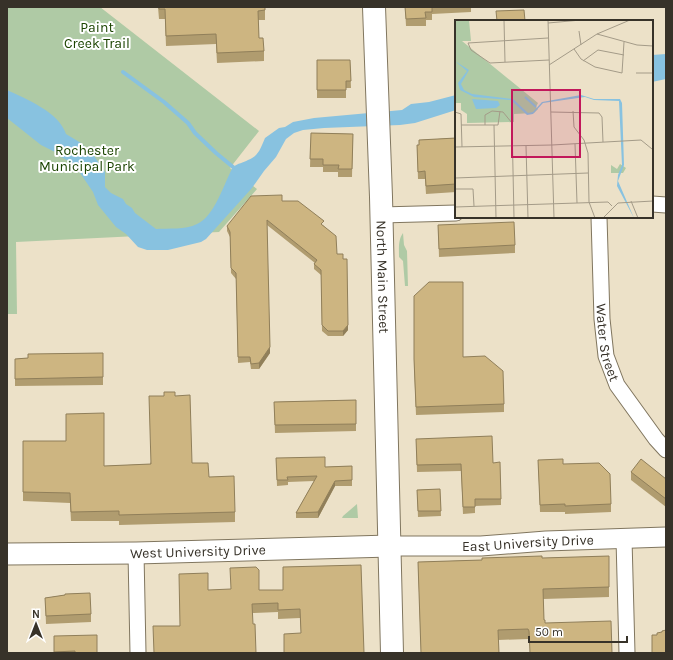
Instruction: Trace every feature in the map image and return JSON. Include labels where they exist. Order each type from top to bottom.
[{"type":"main road","name":"North Main Street","points":[[374,7],[379,135],[392,653]]},
{"type":"main road","name":"West University Drive","points":[[7,554],[136,553],[390,546]]},
{"type":"street","points":[[653,204],[666,205]]},
{"type":"street","points":[[381,215],[455,213]]},
{"type":"street","name":"Water Street","points":[[599,218],[602,319],[606,356],[617,384],[656,439],[666,450]]},
{"type":"street","name":"East University Drive","points":[[390,546],[481,546],[515,543],[666,537]]},
{"type":"street","points":[[624,539],[627,653]]},
{"type":"street","points":[[136,553],[138,653]]},
{"type":"green space","name":"Rochester Municipal Park","points":[[7,7],[100,7],[259,131],[230,168],[257,189],[219,232],[16,242],[17,314],[7,314]]},
{"type":"green space","points":[[403,233],[404,245],[407,251],[408,286],[405,286],[403,261],[399,257],[400,241]]},
{"type":"green space","points":[[357,504],[358,518],[342,518],[343,516]]},
{"type":"water","points":[[666,54],[666,79],[653,82],[653,55]]},
{"type":"water","points":[[7,90],[41,107],[56,119],[66,134],[81,143],[94,156],[105,172],[105,187],[111,193],[123,199],[135,213],[156,229],[177,228],[192,226],[203,220],[214,207],[233,167],[255,156],[265,138],[279,128],[285,127],[293,122],[314,118],[402,110],[411,104],[429,102],[455,95],[455,110],[415,123],[324,128],[303,130],[294,133],[286,139],[276,157],[252,188],[206,239],[201,242],[168,250],[147,250],[138,247],[126,234],[116,227],[98,205],[93,192],[74,164],[41,145],[7,118]]},
{"type":"building","points":[[159,7],[265,7],[265,10],[258,11],[259,38],[263,38],[264,51],[217,53],[216,34],[166,36],[165,9],[159,9]]},
{"type":"building","points":[[405,7],[432,7],[432,12],[425,12],[426,18],[406,19]]},
{"type":"building","points":[[524,10],[525,20],[497,20],[496,11]]},
{"type":"building","points":[[317,60],[350,60],[351,81],[346,81],[346,90],[317,90]]},
{"type":"building","points":[[311,133],[353,134],[352,169],[338,169],[339,165],[323,165],[323,159],[310,159]]},
{"type":"building","points":[[455,138],[455,184],[426,186],[425,171],[418,172],[417,145],[419,145],[419,140]]},
{"type":"building","points":[[282,195],[282,201],[298,201],[324,221],[321,224],[336,236],[337,254],[343,254],[343,259],[347,259],[348,325],[343,331],[328,331],[322,325],[321,270],[314,264],[317,260],[267,220],[270,347],[259,363],[251,364],[250,357],[238,357],[236,273],[231,268],[230,232],[227,226],[251,196]]},
{"type":"building","points":[[514,222],[515,245],[439,249],[438,225]]},
{"type":"building","points":[[429,282],[463,282],[463,357],[485,356],[503,371],[504,404],[416,407],[414,296]]},
{"type":"building","points":[[103,353],[103,377],[15,379],[15,359],[28,358],[28,354]]},
{"type":"building","points":[[164,392],[175,392],[175,396],[190,395],[192,463],[208,463],[209,477],[234,476],[235,512],[119,515],[119,511],[71,512],[70,493],[23,492],[23,441],[66,441],[66,414],[104,413],[104,466],[151,464],[149,396],[164,396]]},
{"type":"building","points":[[356,400],[356,424],[275,425],[274,402]]},
{"type":"building","points":[[492,436],[493,463],[500,462],[501,499],[475,499],[475,507],[463,507],[461,464],[417,465],[416,439]]},
{"type":"building","points":[[325,457],[325,467],[352,466],[352,480],[335,481],[318,512],[296,513],[317,476],[287,477],[288,480],[277,480],[276,458]]},
{"type":"building","points":[[563,459],[563,464],[599,463],[610,474],[611,504],[565,506],[565,504],[540,505],[538,460]]},
{"type":"building","points":[[641,459],[666,479],[666,499],[631,472]]},
{"type":"building","points":[[440,489],[441,511],[418,511],[417,490]]},
{"type":"building","points":[[542,556],[542,558],[609,556],[609,587],[543,589],[545,623],[611,621],[612,653],[530,653],[528,629],[498,630],[499,653],[421,653],[418,562]]},
{"type":"building","points":[[361,565],[364,653],[284,653],[284,634],[301,633],[300,609],[278,610],[278,603],[252,604],[253,624],[255,624],[256,653],[154,653],[153,626],[180,626],[179,574],[208,573],[208,590],[231,589],[230,568],[256,567],[259,570],[259,590],[283,590],[283,567]]},
{"type":"building","points":[[90,593],[91,614],[46,616],[45,598],[65,594]]},
{"type":"building","points":[[666,630],[666,653],[652,653],[652,635],[657,635],[657,633]]},
{"type":"building","points":[[97,635],[97,653],[75,653],[75,651],[54,652],[54,636]]},
{"type":"waterway","points":[[123,72],[164,102],[188,123],[195,133],[216,153],[233,167]]},
{"type":"park label","name":"Paint Creek Trail","points":[[97,36]]}]
